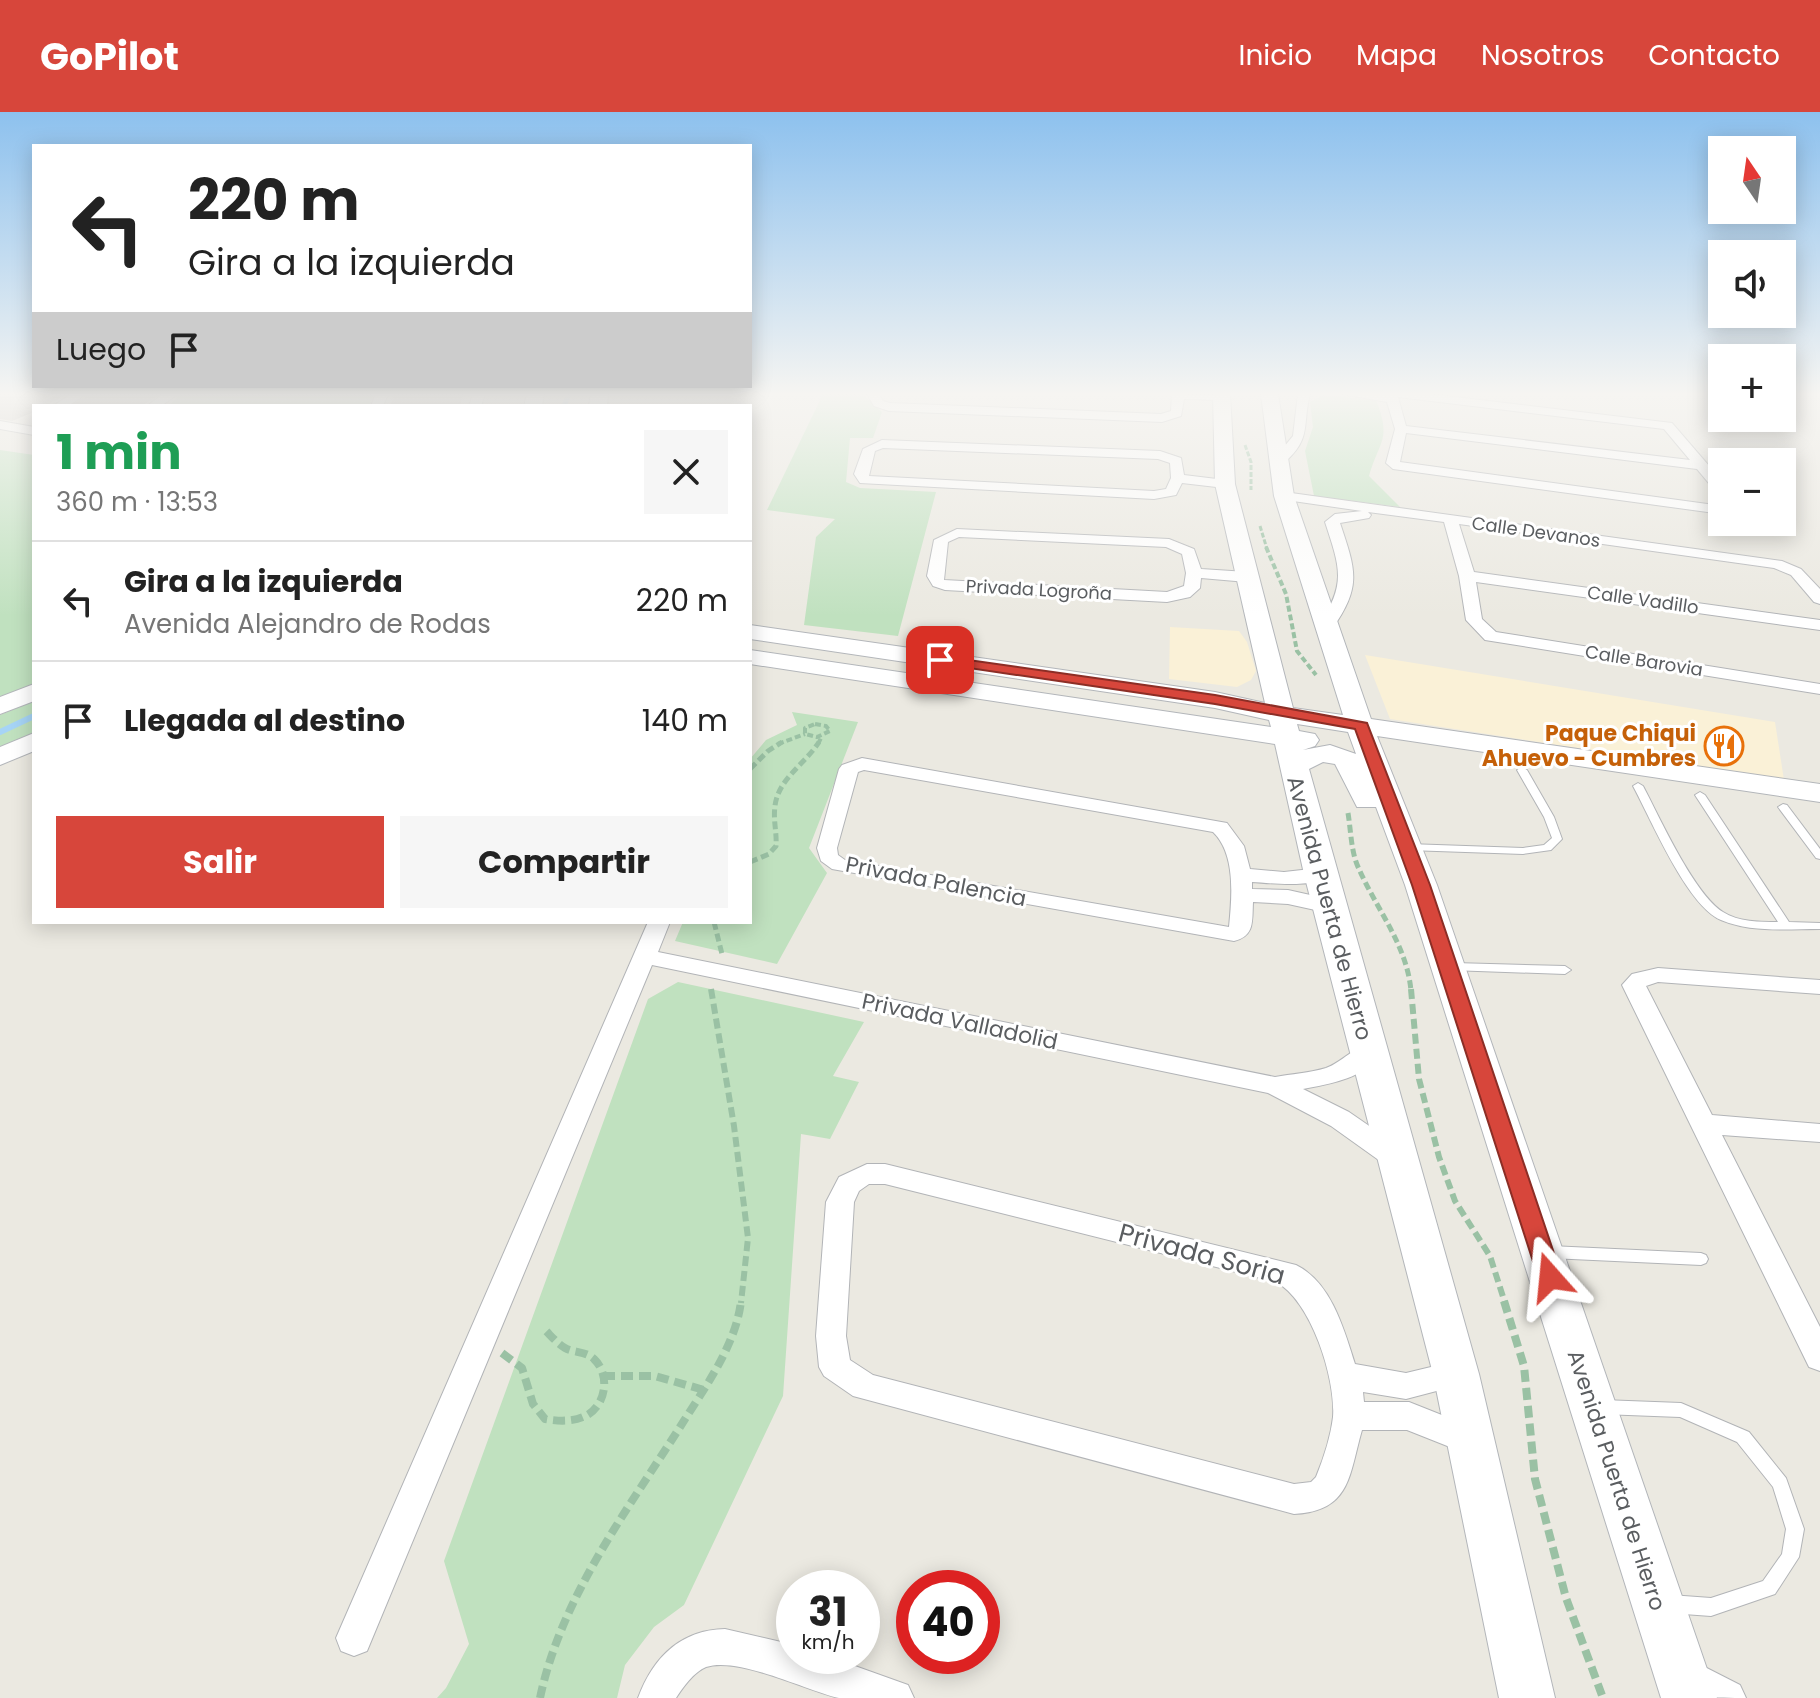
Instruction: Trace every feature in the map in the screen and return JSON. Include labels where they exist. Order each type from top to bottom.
[{"type":"street","points":[[863,468],[861,474],[865,480],[877,483],[1154,495],[1171,492],[1178,475],[1177,468]]},
{"type":"street","name":"Avenida Puerta de Hierro","points":[[1224,468],[1271,679],[1324,890],[1456,1374],[1527,1698]]},
{"type":"street","name":"Avenida Puerta de Hierro","points":[[1281,468],[1284,496],[1326,626],[1448,967],[1685,1686]]},
{"type":"street","points":[[1413,468],[1708,508]]},
{"type":"street","points":[[1178,475],[1224,477]]},
{"type":"street","name":"Calle Devanos","points":[[1284,496],[1788,567],[1820,599]]},
{"type":"street","points":[[1326,626],[1344,602],[1349,588],[1349,572],[1332,522],[1347,516],[1410,515]]},
{"type":"street","points":[[1451,521],[1467,576]]},
{"type":"street","name":"Privada Logroña","points":[[957,533],[1169,543],[1189,552],[1193,569],[1192,588],[1184,594],[1167,597],[945,585],[938,583],[935,576],[941,540],[957,533]]},
{"type":"street","points":[[1193,569],[1246,572]]},
{"type":"street","name":"Calle Barovia","points":[[1467,576],[1474,620],[1482,631],[1502,638],[1820,689]]},
{"type":"street","name":"Calle Vadillo","points":[[1467,576],[1820,625]]},
{"type":"street","points":[[1259,624],[1283,644],[1300,697],[1326,705],[1341,702],[1350,692]]},
{"type":"street","points":[[752,632],[1215,700],[1240,696],[1258,689],[1271,679]]},
{"type":"street","points":[[829,670],[848,647]]},
{"type":"street","points":[[752,657],[1286,740],[1364,736],[1820,793]]},
{"type":"street","points":[[0,706],[32,693]]},
{"type":"street","points":[[1215,700],[1311,754],[1335,755],[1351,764],[1379,828],[1408,854]]},
{"type":"street","points":[[1364,736],[1522,770],[1820,812]]},
{"type":"street","points":[[0,757],[32,742]]},
{"type":"street","name":"Privada Palencia","points":[[862,764],[1211,824],[1232,838],[1242,885],[1240,931],[1228,934],[839,865],[828,857],[827,848],[849,769],[862,764]]},
{"type":"street","points":[[1242,885],[1284,878],[1324,890]]},
{"type":"street","points":[[1242,885],[1288,897],[1324,890]]},
{"type":"street","points":[[354,1638],[658,924]]},
{"type":"street","name":"Privada Valladolid","points":[[645,956],[1275,1086],[1340,1119],[1398,1159]]},
{"type":"street","points":[[1820,987],[1658,975],[1636,981],[1634,985],[1811,1316],[1820,1358]]},
{"type":"street","name":"Privada Valladolid","points":[[1275,1086],[1334,1075],[1369,1053]]},
{"type":"street","points":[[1706,1124],[1820,1133]]},
{"type":"street","name":"Privada Soria","points":[[867,1174],[885,1174],[1283,1272],[1305,1285],[1343,1375],[1349,1416],[1332,1485],[1318,1496],[1294,1499],[864,1386],[835,1367],[831,1336],[840,1202],[845,1186],[867,1174]]},
{"type":"street","points":[[1343,1375],[1406,1386],[1456,1374]]},
{"type":"street","points":[[1349,1416],[1409,1416],[1470,1441]]},
{"type":"street","points":[[657,1698],[660,1688],[677,1665],[707,1648],[739,1649],[895,1698]]},
{"type":"street","points":[[1685,1686],[1727,1698]]},
{"type":"lane","points":[[1408,854],[1547,848],[1557,839],[1549,817],[1522,770]]},
{"type":"lane","points":[[1638,786],[1700,897],[1719,916],[1743,922],[1820,926]]},
{"type":"lane","points":[[1700,795],[1785,925]]},
{"type":"lane","points":[[1783,807],[1820,856]]},
{"type":"lane","points":[[1448,967],[1565,970]]},
{"type":"lane","points":[[1541,1251],[1701,1259]]},
{"type":"lane","points":[[1592,1406],[1681,1410],[1743,1437],[1780,1483],[1795,1529],[1790,1557],[1769,1588],[1711,1607],[1657,1603]]},
{"type":"path","points":[[1251,468],[1251,500]]},
{"type":"path","points":[[1254,516],[1264,533],[1273,569],[1286,594],[1297,651],[1316,675],[1326,705]]},
{"type":"path","points":[[752,861],[769,854],[776,846],[776,798],[785,779],[818,747],[822,736],[830,731],[821,724],[805,728],[805,734]]},
{"type":"path","points":[[752,767],[763,753],[784,739],[805,734],[822,736]]},
{"type":"path","points":[[1335,755],[1357,866],[1409,969],[1419,1079],[1439,1157],[1455,1201],[1490,1256],[1524,1366],[1535,1479],[1566,1598],[1603,1698]]},
{"type":"path","points":[[540,1698],[547,1664],[587,1574],[704,1390],[739,1318],[748,1238],[734,1126],[710,981],[722,957],[714,924]]},
{"type":"path","points":[[483,1338],[522,1368],[533,1404],[545,1419],[564,1421],[588,1415],[600,1403],[604,1389],[600,1365],[592,1356],[565,1347],[546,1331]]},
{"type":"path","points":[[603,1376],[655,1376],[704,1390]]},
{"type":"shaded area","points":[[1170,627],[1239,631],[1247,642],[1256,671],[1251,680],[1237,687],[1169,679]]},
{"type":"shaded area","points":[[1365,655],[1775,722],[1784,780],[1390,719]]},
{"type":"green space","points":[[0,468],[32,468],[32,686],[0,699]]},
{"type":"green space","points":[[787,468],[847,468],[846,482],[860,488],[936,492],[898,636],[804,625],[816,537],[835,519],[767,510]]},
{"type":"green space","points":[[1308,468],[1372,468],[1369,476],[1400,507],[1314,496]]},
{"type":"green space","points":[[32,702],[32,734],[0,748],[0,715]]},
{"type":"green space","points":[[792,712],[858,722],[809,848],[827,873],[777,964],[675,941],[682,924],[752,924],[752,757],[766,740],[797,725]]},
{"type":"green space","points":[[678,982],[864,1022],[833,1076],[859,1082],[830,1139],[801,1134],[783,1396],[684,1605],[654,1627],[625,1665],[617,1698],[437,1698],[446,1688],[469,1644],[444,1561],[648,999]]},
{"type":"waterway","points":[[0,732],[32,717]]},
{"type":"place","name":"Paque Chiqui Ahuevo - Cumbres","points":[[1724,746]]},
{"type":"route","points":[[940,660],[1215,700],[1280,714],[1362,726],[1367,747],[1421,885],[1550,1277]]}]
